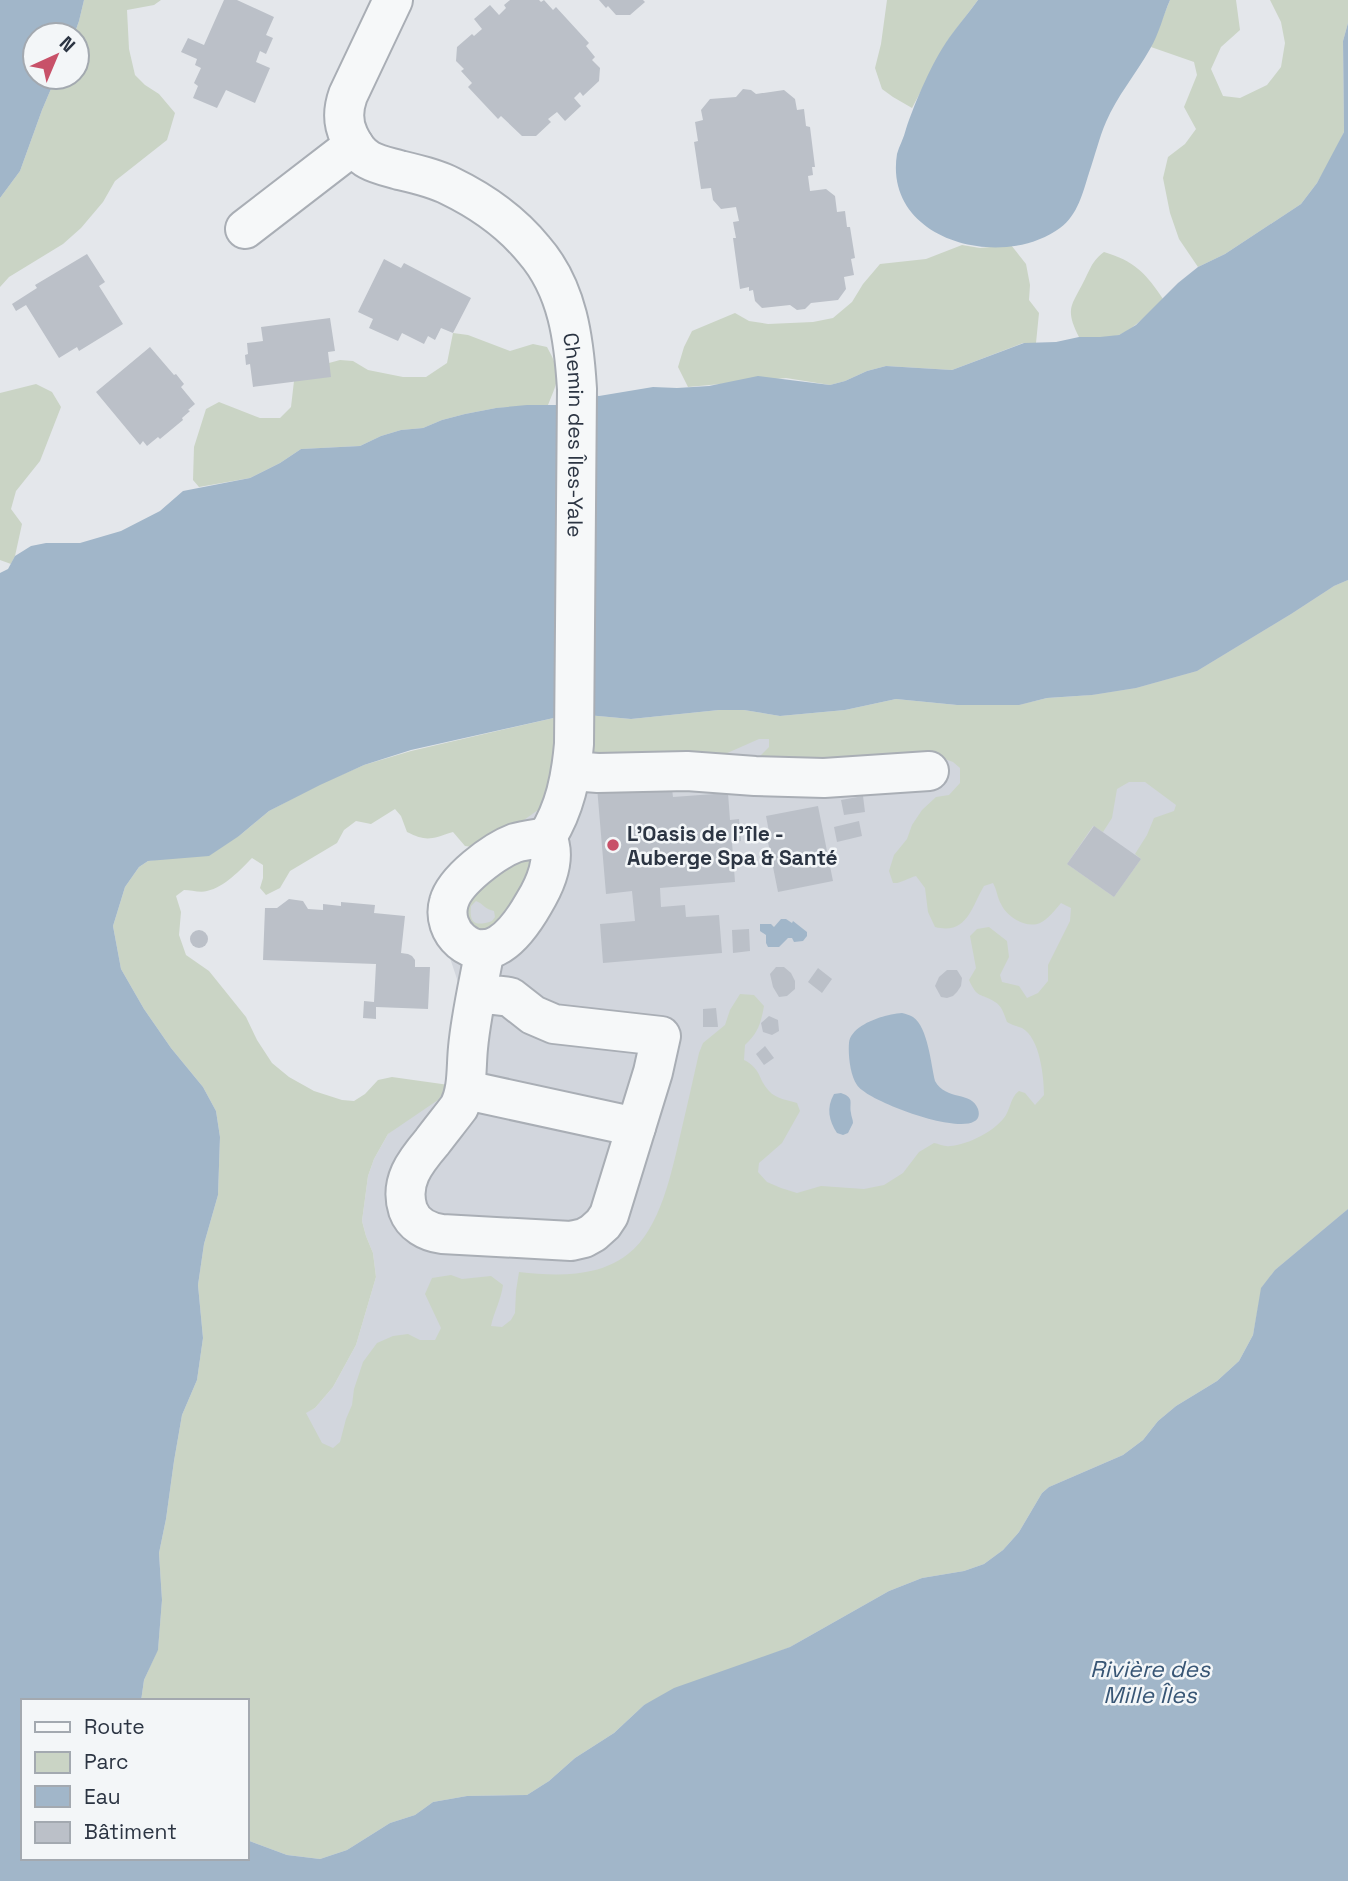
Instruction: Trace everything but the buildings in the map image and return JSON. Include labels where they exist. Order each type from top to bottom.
[{"type":"street","points":[[245,229],[354,145],[346,130],[344,108],[393,0]]},
{"type":"street","name":"Chemin des Îles-Yale","points":[[354,145],[368,160],[431,178],[471,197],[494,213],[530,245],[545,264],[561,293],[572,338],[577,390],[575,724],[572,771],[560,813],[547,837],[550,844],[550,863],[537,897],[507,938],[492,948],[485,949]]},
{"type":"street","points":[[572,771],[598,774],[687,771],[814,778],[929,771]]},
{"type":"street","points":[[477,993],[510,997],[533,1015],[554,1024],[661,1036],[653,1072],[609,1215],[603,1224],[584,1238],[571,1241],[434,1233],[426,1230],[410,1215],[406,1201],[406,1181],[419,1155],[459,1107],[466,1090],[468,1046],[477,993],[485,949],[475,949],[463,944],[452,930],[447,911],[449,902],[453,893],[474,870],[500,851],[513,844],[547,837]]},
{"type":"street","points":[[466,1090],[636,1127]]},
{"type":"shaded area","points":[[1348,580],[1348,1209],[1049,1487],[790,1647],[248,1840],[248,1699],[142,1699],[290,1420],[315,1408],[333,1387],[356,1345],[376,1277],[373,1253],[362,1221],[368,1176],[374,1159],[388,1134],[449,1085],[461,991],[446,946],[559,754],[1092,695]]},
{"type":"green space","points":[[84,0],[161,0],[154,5],[127,10],[129,49],[135,75],[159,94],[175,113],[167,140],[115,181],[103,202],[63,244],[9,277],[0,287],[0,198],[20,171],[50,91],[91,91],[91,21],[79,21]]},
{"type":"green space","points":[[887,0],[978,0],[948,40],[912,108],[882,89],[875,68]]},
{"type":"green space","points":[[1170,0],[1236,0],[1240,30],[1221,47],[1211,69],[1223,96],[1240,98],[1267,85],[1281,67],[1285,43],[1281,22],[1270,0],[1348,0],[1348,23],[1343,41],[1344,132],[1330,161],[1301,204],[1225,254],[1198,267],[1179,239],[1170,213],[1163,178],[1168,157],[1185,144],[1196,129],[1184,107],[1197,75],[1194,62],[1151,47]]},
{"type":"green space","points":[[962,245],[980,248],[1011,245],[1026,264],[1030,285],[1029,300],[1039,313],[1036,343],[1023,343],[952,370],[886,366],[830,385],[786,378],[688,387],[678,367],[692,331],[735,313],[749,321],[768,324],[813,322],[833,318],[852,302],[880,264],[926,259]]},
{"type":"green space","points":[[1104,252],[1123,259],[1138,269],[1163,299],[1137,324],[1119,335],[1079,337],[1071,313],[1073,301],[1093,264]]},
{"type":"green space","points":[[453,333],[468,335],[510,351],[533,344],[547,347],[557,370],[555,388],[548,405],[496,408],[465,414],[423,428],[401,430],[381,436],[360,446],[301,449],[250,478],[199,487],[193,480],[194,447],[206,409],[219,402],[260,418],[280,418],[291,407],[294,381],[340,360],[353,361],[368,370],[403,377],[426,377],[447,363]]},
{"type":"green space","points":[[36,384],[52,392],[61,407],[40,461],[16,491],[11,509],[22,524],[11,564],[0,560],[0,393]]},
{"type":"green space","points":[[1348,580],[1348,1209],[1275,1270],[1262,1287],[1253,1335],[1239,1361],[1217,1381],[1176,1406],[1158,1421],[1143,1440],[1123,1455],[1049,1487],[1042,1493],[1019,1532],[1003,1550],[984,1564],[964,1571],[922,1578],[889,1591],[790,1647],[644,1705],[614,1733],[575,1758],[549,1781],[527,1795],[467,1796],[433,1802],[415,1815],[390,1823],[347,1850],[320,1859],[287,1855],[248,1840],[248,1699],[141,1699],[144,1680],[158,1649],[162,1600],[159,1553],[182,1415],[197,1380],[203,1338],[198,1285],[204,1244],[218,1195],[220,1137],[216,1111],[203,1087],[171,1048],[121,969],[113,926],[125,887],[139,867],[148,861],[168,858],[239,836],[269,811],[364,765],[411,751],[558,717],[561,729],[547,800],[517,825],[479,848],[465,846],[453,832],[429,838],[407,832],[395,809],[371,824],[356,821],[344,830],[337,843],[290,871],[280,888],[266,895],[260,888],[263,865],[252,858],[232,878],[214,889],[204,892],[184,890],[176,896],[181,912],[179,935],[186,955],[209,971],[246,1017],[272,1063],[289,1077],[314,1091],[354,1101],[378,1080],[392,1077],[449,1085],[438,1100],[388,1134],[368,1176],[362,1221],[373,1253],[376,1277],[356,1345],[333,1387],[315,1408],[306,1413],[322,1443],[333,1448],[340,1442],[363,1362],[377,1343],[393,1336],[408,1334],[420,1340],[435,1340],[441,1328],[425,1294],[432,1278],[451,1275],[462,1279],[491,1276],[503,1285],[491,1326],[502,1327],[515,1313],[519,1272],[576,1274],[603,1268],[628,1254],[639,1243],[649,1230],[664,1198],[703,1043],[725,1025],[740,994],[754,995],[764,1006],[758,1027],[745,1045],[744,1060],[754,1067],[772,1094],[797,1103],[800,1111],[782,1143],[759,1163],[758,1172],[767,1182],[781,1188],[797,1193],[821,1186],[864,1189],[884,1185],[903,1173],[919,1152],[934,1143],[957,1145],[989,1131],[1002,1121],[1019,1091],[1025,1093],[1035,1105],[1044,1095],[1042,1069],[1033,1040],[1022,1028],[1007,1022],[999,1006],[977,993],[969,980],[976,968],[970,936],[977,929],[989,927],[1007,941],[1009,957],[1000,975],[1002,982],[1019,986],[1027,998],[1038,993],[1048,981],[1048,965],[1070,921],[1071,908],[1061,903],[1040,923],[1023,923],[1004,909],[993,883],[984,886],[967,918],[961,923],[954,927],[935,927],[928,912],[925,888],[916,876],[893,883],[889,871],[894,855],[907,839],[922,810],[936,797],[949,795],[960,783],[960,768],[953,762],[937,756],[879,764],[758,758],[769,747],[769,739],[759,739],[716,758],[595,754],[589,750],[587,715],[631,719],[744,710],[780,716],[845,710],[896,699],[957,705],[1019,705],[1047,698],[1092,695],[1136,688],[1197,671]],"holes":[[[1129,782],[1145,782],[1176,805],[1174,811],[1154,818],[1135,854],[1141,859],[1114,897],[1067,864],[1093,826],[1103,832],[1112,818],[1117,789]]]},
{"type":"green space","points":[[534,857],[525,891],[488,934],[470,932],[464,909],[465,902],[511,862]],"holes":[[[476,901],[494,911],[495,917],[492,921],[481,924],[472,920],[471,906]]]},
{"type":"water","points":[[0,0],[84,0],[79,21],[21,21],[21,91],[50,91],[20,171],[0,198]]},
{"type":"water","points":[[978,0],[1170,0],[1153,43],[1106,122],[1076,210],[1060,228],[1036,241],[1008,247],[979,246],[952,240],[927,227],[908,208],[898,184],[897,154],[919,95],[952,33]]},
{"type":"water","name":"Rivière des Mille Îles","points":[[1348,23],[1348,580],[1197,671],[1136,688],[1047,698],[1019,705],[957,705],[896,699],[845,710],[780,716],[744,710],[719,710],[631,719],[587,715],[558,717],[411,750],[364,765],[269,811],[209,856],[148,861],[139,867],[125,887],[113,926],[121,969],[171,1048],[203,1087],[216,1111],[220,1137],[218,1195],[204,1244],[198,1285],[203,1338],[197,1380],[182,1415],[159,1553],[162,1600],[158,1650],[144,1680],[141,1699],[21,1699],[21,1860],[248,1860],[248,1840],[287,1855],[320,1859],[347,1850],[390,1823],[415,1815],[433,1802],[467,1796],[527,1795],[549,1781],[575,1758],[614,1733],[644,1705],[674,1688],[790,1647],[889,1591],[922,1578],[964,1571],[984,1564],[1003,1550],[1019,1532],[1042,1493],[1049,1487],[1123,1455],[1143,1440],[1158,1421],[1176,1406],[1217,1381],[1239,1361],[1253,1335],[1261,1288],[1275,1270],[1348,1209],[1348,1881],[0,1881],[0,573],[8,569],[15,556],[31,546],[80,543],[121,531],[160,511],[183,491],[250,478],[301,449],[360,446],[381,436],[401,430],[423,428],[465,414],[527,405],[561,405],[591,395],[653,387],[709,386],[758,376],[830,385],[886,366],[952,370],[1024,343],[1119,335],[1136,325],[1198,267],[1225,254],[1301,204],[1317,183],[1344,132],[1343,41]]},
{"type":"water","points":[[781,919],[792,923],[793,921],[807,932],[803,941],[794,942],[792,938],[788,938],[779,947],[768,947],[766,935],[760,931],[760,924],[771,924],[774,927]]},
{"type":"water","points":[[902,1013],[913,1017],[922,1029],[935,1081],[946,1091],[975,1103],[978,1109],[977,1120],[966,1124],[926,1118],[882,1102],[857,1085],[849,1058],[851,1036],[870,1021]]},
{"type":"water","points":[[841,1093],[850,1099],[853,1123],[848,1133],[843,1135],[837,1133],[830,1114],[834,1094]]},
{"type":"place","name":"L'Oasis de l'île - Auberge Spa & Santé","points":[[613,845]]}]
